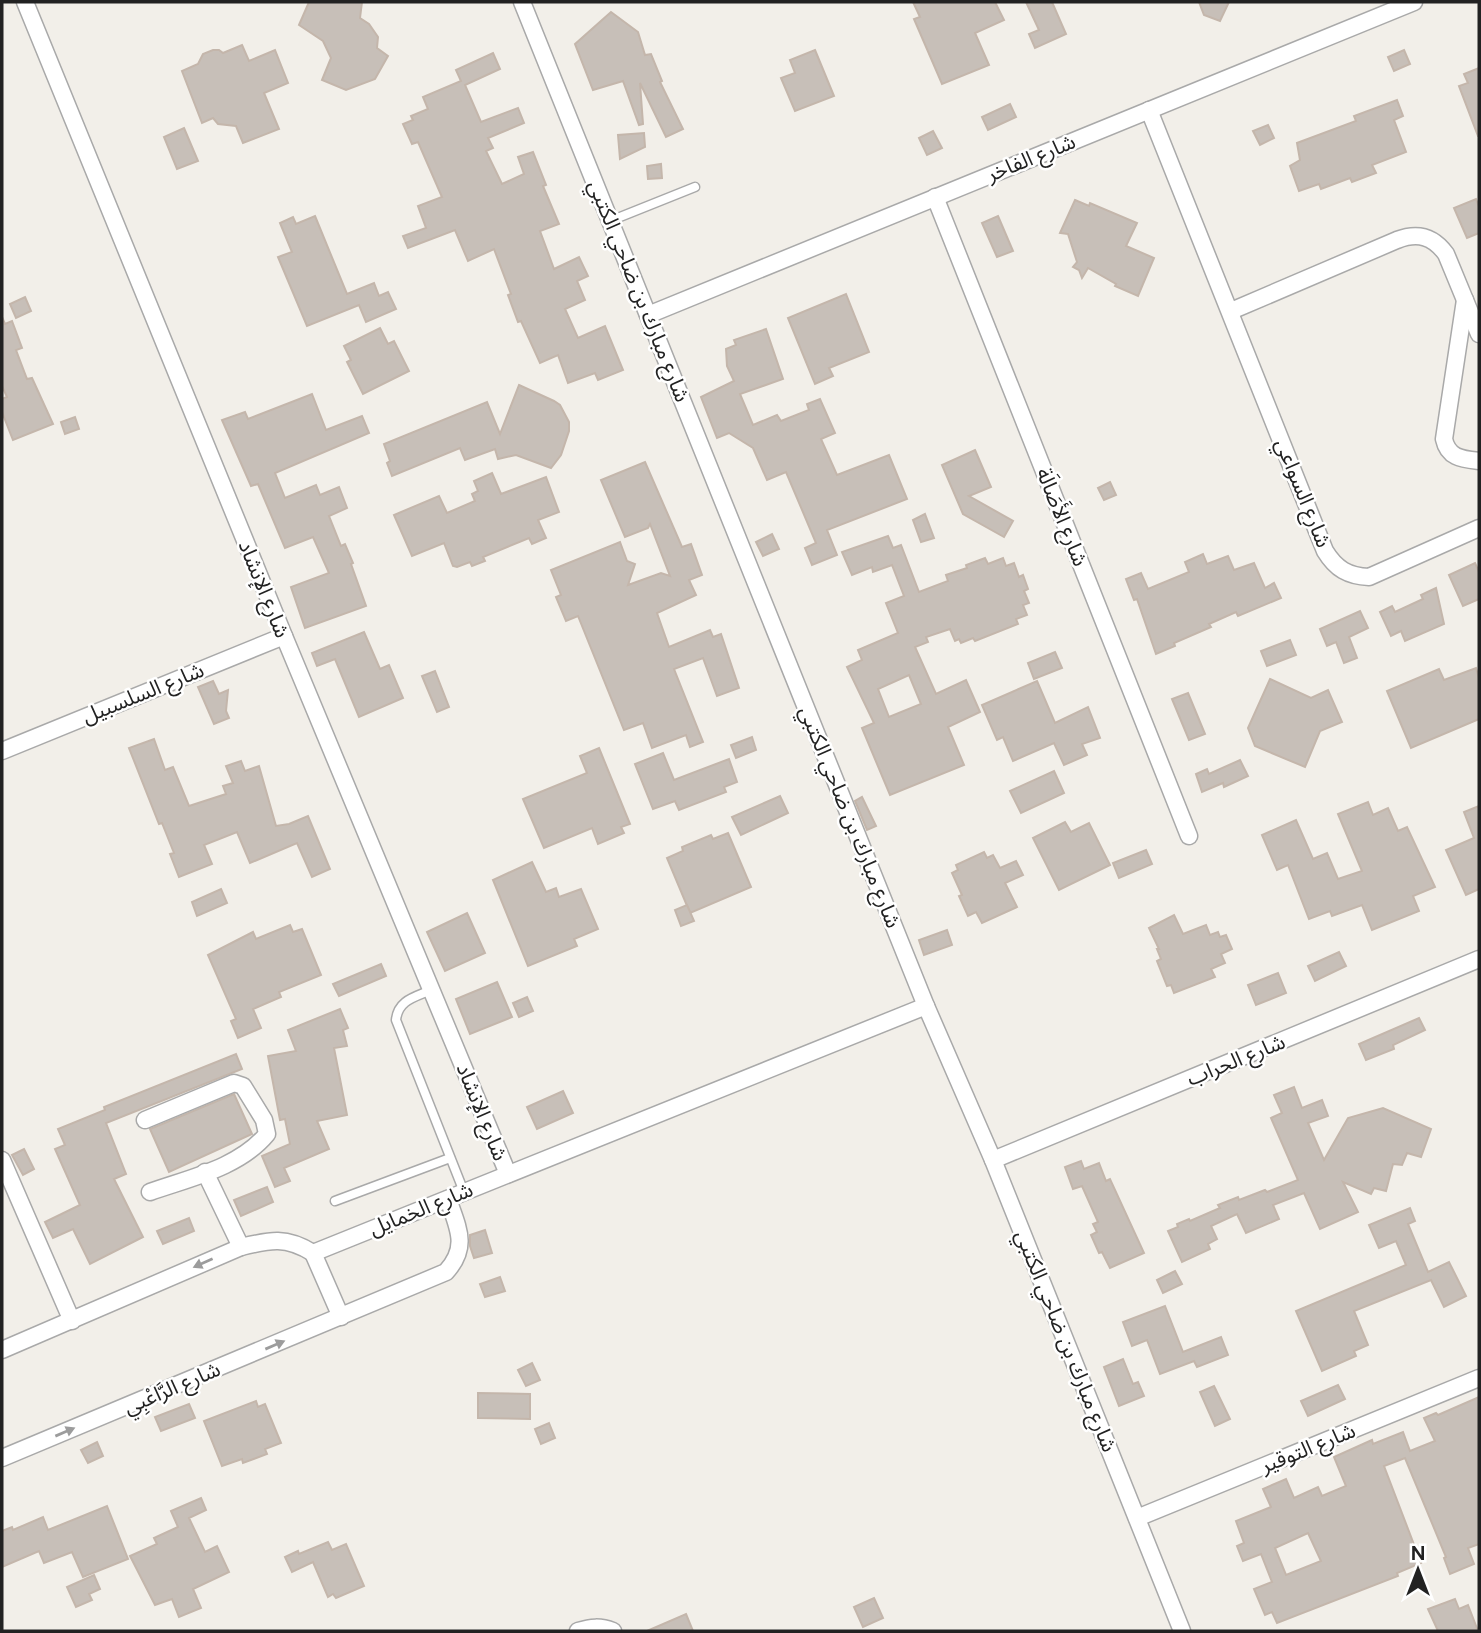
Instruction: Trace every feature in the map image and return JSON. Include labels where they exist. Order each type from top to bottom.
[{"type":"street","name":"شارع الإنشاد","points":[[25,2],[284,636],[508,1174]]},
{"type":"street","name":"شارع مبارك بن ضاحي الكتبي","points":[[522,2],[926,1006],[993,1160],[1182,1631]]},
{"type":"street","name":"شارع الفاخر","points":[[648,315],[1414,2]]},
{"type":"street","name":"شارع السواعي","points":[[1149,110],[1332,563],[1343,572],[1369,577],[1479,528]]},
{"type":"street","name":"شارع الأَصَالَة","points":[[935,197],[1189,836]]},
{"type":"street","points":[[1231,311],[1397,240],[1419,235],[1440,245],[1447,254],[1479,334]]},
{"type":"street","points":[[1465,298],[1444,439],[1454,457],[1479,461]]},
{"type":"street","name":"شارع السلسبيل","points":[[2,751],[284,636]]},
{"type":"street","name":"شارع الحراب","points":[[993,1160],[1479,959]]},
{"type":"street","name":"شارع الخمايل","points":[[313,1253],[926,1006]]},
{"type":"street","points":[[145,1120],[234,1083],[243,1086],[264,1120],[267,1134],[259,1144],[240,1158],[150,1192]]},
{"type":"street","points":[[2,1160],[72,1321]]},
{"type":"street","points":[[205,1172],[241,1247]]},
{"type":"street","name":"شارع الرَّاعْبِي","points":[[2,1458],[446,1272],[455,1263],[460,1250],[460,1237],[448,1199]]},
{"type":"street","points":[[2,1350],[241,1247],[272,1240],[288,1241],[313,1253],[341,1317]]},
{"type":"street","name":"شارع التوقير","points":[[1138,1518],[1479,1378]]},
{"type":"street","points":[[578,1631],[589,1627],[603,1627],[613,1631]]},
{"type":"lane","points":[[610,220],[695,187]]},
{"type":"lane","points":[[431,990],[406,1000],[397,1013],[396,1020],[464,1192]]},
{"type":"lane","points":[[335,1201],[450,1158]]},
{"type":"building","points":[[309,2],[362,2],[360,18],[369,24],[378,37],[377,48],[388,56],[375,79],[346,90],[322,80],[331,58],[323,41],[299,25]]},
{"type":"building","points":[[913,2],[995,2],[1004,20],[975,33],[989,65],[942,84],[914,19],[920,17]]},
{"type":"building","points":[[1026,2],[1052,2],[1066,34],[1035,48],[1029,34],[1039,30]]},
{"type":"building","points":[[1199,2],[1229,2],[1220,21],[1204,15]]},
{"type":"building","points":[[611,12],[638,32],[645,55],[651,54],[662,81],[660,82],[683,129],[666,137],[640,83],[643,124],[639,125],[623,81],[593,90],[575,44]]},
{"type":"building","points":[[242,45],[249,61],[275,50],[288,83],[264,93],[279,129],[243,143],[236,126],[218,124],[213,118],[202,123],[182,71],[198,64],[203,54],[213,50],[223,53]]},
{"type":"building","points":[[815,50],[834,96],[795,111],[781,78],[795,73],[790,60]]},
{"type":"building","points":[[1404,50],[1410,64],[1394,71],[1388,57]]},
{"type":"building","points":[[493,53],[500,69],[465,85],[481,122],[518,108],[524,123],[488,138],[493,148],[486,151],[502,184],[524,174],[518,157],[533,152],[546,185],[543,186],[559,224],[540,231],[554,269],[579,257],[588,276],[577,281],[585,300],[565,309],[578,338],[605,326],[623,370],[598,380],[595,373],[568,383],[558,355],[540,363],[521,321],[518,322],[494,249],[468,261],[455,230],[408,248],[403,236],[426,228],[418,206],[442,197],[418,142],[412,144],[403,124],[413,120],[411,116],[428,109],[423,97],[461,81],[456,70]]},
{"type":"building","points":[[1479,68],[1478,136],[1459,86],[1468,83],[1464,74]]},
{"type":"building","points":[[1397,100],[1403,116],[1394,120],[1406,152],[1372,165],[1376,173],[1352,182],[1350,178],[1321,189],[1319,184],[1299,191],[1290,166],[1300,160],[1297,143],[1356,121],[1354,116]]},
{"type":"building","points":[[1010,104],[1016,117],[988,130],[982,117]]},
{"type":"building","points":[[1268,125],[1274,138],[1260,145],[1253,131]]},
{"type":"building","points":[[184,128],[198,161],[177,169],[164,137]]},
{"type":"building","points":[[933,131],[942,148],[927,155],[919,138]]},
{"type":"building","points":[[644,133],[645,147],[620,159],[618,135]]},
{"type":"building","points":[[661,164],[662,178],[648,179],[647,166]]},
{"type":"building","points":[[1476,199],[1479,207],[1479,233],[1467,238],[1454,208]]},
{"type":"building","points":[[1075,200],[1089,206],[1090,203],[1137,223],[1126,246],[1154,258],[1138,296],[1115,286],[1116,284],[1088,268],[1082,278],[1079,270],[1073,267],[1077,262],[1068,234],[1060,233]]},
{"type":"building","points":[[315,216],[347,294],[374,283],[379,296],[388,292],[396,309],[366,322],[359,305],[307,326],[278,257],[292,252],[280,223],[293,217],[296,224]]},
{"type":"building","points":[[998,216],[1013,251],[997,257],[982,223]]},
{"type":"building","points":[[846,294],[869,352],[829,368],[833,376],[815,384],[788,318]]},
{"type":"building","points":[[25,297],[31,311],[16,318],[10,304]]},
{"type":"building","points":[[2,317],[5,324],[12,321],[22,348],[16,350],[27,379],[32,378],[53,424],[13,440],[2,412],[2,399],[7,397],[2,386]]},
{"type":"building","points":[[380,328],[388,344],[394,341],[409,371],[363,394],[347,362],[351,360],[344,346]]},
{"type":"building","points":[[766,329],[783,379],[740,394],[753,425],[777,415],[781,421],[809,410],[807,404],[820,399],[835,433],[821,439],[837,475],[889,455],[907,499],[827,530],[837,555],[812,565],[805,548],[816,543],[786,472],[767,480],[753,448],[729,433],[717,438],[701,397],[734,381],[727,366],[726,349],[736,345],[734,340]]},
{"type":"building","points":[[519,385],[560,405],[569,422],[569,431],[561,455],[551,468],[516,455],[498,459],[495,449],[465,460],[460,448],[392,476],[384,444],[487,402],[500,434]]},
{"type":"building","points":[[312,394],[326,430],[362,416],[369,433],[275,473],[285,498],[316,485],[320,495],[339,487],[347,508],[329,516],[341,546],[345,544],[353,563],[351,564],[366,606],[305,628],[291,587],[329,573],[313,537],[285,548],[258,484],[251,486],[222,420],[245,412],[248,419]]},
{"type":"building","points":[[75,417],[79,429],[65,434],[61,422]]},
{"type":"building","points":[[975,450],[991,487],[969,496],[1013,521],[1004,537],[963,514],[942,465]]},
{"type":"building","points":[[645,462],[682,547],[691,544],[702,575],[689,580],[696,595],[657,613],[669,647],[710,630],[713,637],[721,634],[739,688],[717,696],[703,658],[674,669],[703,742],[690,747],[686,735],[652,748],[643,723],[624,730],[578,616],[566,621],[556,597],[561,595],[551,570],[620,542],[627,561],[635,564],[628,585],[661,573],[670,576],[650,524],[648,528],[625,537],[601,480]]},
{"type":"building","points":[[492,473],[501,494],[546,477],[559,512],[538,520],[546,538],[532,544],[529,538],[483,557],[485,561],[472,566],[470,562],[453,566],[444,543],[412,556],[394,515],[439,496],[447,513],[475,501],[472,494],[478,491],[474,481]]},
{"type":"building","points":[[1110,482],[1116,495],[1104,500],[1098,488]]},
{"type":"building","points":[[925,514],[934,538],[921,542],[913,520]]},
{"type":"building","points":[[772,534],[779,549],[763,556],[756,542]]},
{"type":"building","points":[[888,536],[893,548],[901,545],[919,592],[948,581],[946,575],[967,568],[966,565],[985,558],[988,564],[1003,558],[1006,566],[1014,563],[1019,577],[1023,575],[1028,589],[1024,591],[1029,603],[1023,605],[1027,615],[1016,619],[1018,624],[975,641],[973,638],[961,643],[959,639],[955,641],[950,629],[926,637],[928,642],[915,647],[936,694],[966,680],[980,712],[948,727],[964,765],[890,795],[862,728],[874,723],[847,667],[862,660],[858,650],[898,633],[886,603],[904,596],[892,565],[873,572],[872,567],[852,575],[842,552]],"holes":[[[909,675],[921,704],[889,717],[878,689]]]},
{"type":"building","points":[[1203,554],[1207,564],[1228,556],[1234,570],[1254,563],[1265,588],[1274,583],[1281,598],[1238,616],[1236,612],[1209,624],[1211,627],[1156,654],[1137,599],[1134,600],[1126,579],[1141,573],[1148,589],[1189,572],[1185,562]]},
{"type":"building","points":[[1475,563],[1479,572],[1479,599],[1463,606],[1449,575]]},
{"type":"building","points":[[1436,588],[1444,624],[1405,641],[1401,631],[1391,636],[1380,612],[1392,606],[1395,612],[1423,599],[1421,595]]},
{"type":"building","points":[[1360,611],[1368,628],[1349,637],[1357,658],[1344,663],[1336,642],[1327,646],[1320,629]]},
{"type":"building","points":[[364,632],[380,669],[389,665],[403,698],[359,717],[335,659],[317,666],[312,653]]},
{"type":"building","points":[[1290,640],[1296,655],[1267,666],[1261,651]]},
{"type":"building","points":[[1055,652],[1062,668],[1034,679],[1028,663]]},
{"type":"building","points":[[1476,668],[1479,678],[1479,719],[1411,748],[1387,691],[1439,669],[1444,680]]},
{"type":"building","points":[[435,671],[449,707],[437,712],[422,676]]},
{"type":"building","points":[[1270,679],[1311,698],[1328,690],[1342,722],[1320,731],[1305,767],[1255,746],[1248,728]]},
{"type":"building","points":[[213,681],[219,694],[228,690],[226,711],[229,718],[214,724],[198,687]]},
{"type":"building","points":[[1037,681],[1055,723],[1088,707],[1100,738],[1082,744],[1087,755],[1064,765],[1054,743],[1013,761],[1003,737],[997,740],[982,705]]},
{"type":"building","points":[[1188,693],[1205,734],[1189,740],[1172,699]]},
{"type":"building","points":[[752,737],[756,750],[736,758],[731,745]]},
{"type":"building","points":[[154,739],[165,770],[173,767],[189,806],[226,794],[223,786],[233,783],[226,766],[241,761],[245,771],[259,766],[276,826],[308,816],[330,869],[312,877],[297,843],[250,863],[237,832],[204,845],[212,864],[179,877],[170,854],[174,853],[162,823],[159,824],[129,748]]},
{"type":"building","points":[[599,748],[630,824],[621,827],[624,833],[598,844],[592,828],[544,848],[523,799],[587,773],[580,756]]},
{"type":"building","points":[[663,753],[674,780],[729,759],[737,782],[724,787],[726,792],[679,810],[675,801],[653,809],[635,764]]},
{"type":"building","points":[[1240,760],[1248,776],[1224,787],[1223,783],[1202,792],[1196,774],[1207,769],[1209,774]]},
{"type":"building","points":[[1054,771],[1064,793],[1021,813],[1010,791]]},
{"type":"building","points":[[780,796],[788,813],[741,835],[732,817]]},
{"type":"building","points":[[862,797],[876,826],[867,830],[855,801]]},
{"type":"building","points":[[1368,802],[1373,815],[1388,808],[1398,831],[1407,827],[1435,887],[1413,896],[1419,911],[1372,930],[1362,905],[1332,916],[1330,911],[1309,919],[1288,865],[1277,870],[1262,835],[1296,820],[1313,859],[1327,853],[1338,879],[1362,871],[1338,814]]},
{"type":"building","points":[[1479,806],[1479,889],[1466,895],[1446,850],[1474,838],[1464,812]]},
{"type":"building","points":[[1065,822],[1071,832],[1089,823],[1110,865],[1059,890],[1033,838]]},
{"type":"building","points":[[728,833],[751,887],[690,913],[667,858],[683,851],[682,847],[711,835],[713,839]]},
{"type":"building","points":[[1146,850],[1152,864],[1119,878],[1113,863]]},
{"type":"building","points":[[984,852],[987,858],[993,855],[1000,868],[1016,861],[1023,875],[1005,883],[1017,907],[982,923],[976,912],[968,916],[952,873],[958,870],[956,865]]},
{"type":"building","points":[[532,862],[546,892],[556,888],[559,897],[581,889],[598,929],[574,939],[577,946],[528,966],[493,880]]},
{"type":"building","points":[[221,889],[227,903],[197,916],[192,902]]},
{"type":"building","points":[[687,905],[694,921],[681,926],[675,910]]},
{"type":"building","points":[[467,913],[485,953],[445,971],[427,932]]},
{"type":"building","points":[[1174,915],[1183,934],[1206,925],[1210,935],[1218,932],[1220,937],[1226,935],[1232,949],[1221,954],[1225,963],[1211,969],[1215,977],[1174,993],[1171,985],[1167,986],[1157,961],[1161,959],[1159,949],[1149,928]]},
{"type":"building","points":[[290,925],[293,932],[302,929],[321,975],[279,992],[281,997],[253,1009],[261,1028],[238,1038],[231,1021],[236,1019],[208,955],[253,932],[256,939]]},
{"type":"building","points":[[947,930],[952,945],[924,955],[919,940]]},
{"type":"building","points":[[1339,952],[1346,966],[1315,981],[1308,966]]},
{"type":"building","points":[[381,964],[386,976],[339,996],[333,984]]},
{"type":"building","points":[[1278,973],[1286,993],[1256,1005],[1248,985]]},
{"type":"building","points":[[497,982],[512,1017],[470,1034],[456,999]]},
{"type":"building","points":[[527,997],[533,1011],[519,1017],[513,1003]]},
{"type":"building","points":[[340,1009],[348,1028],[343,1030],[347,1046],[334,1048],[347,1115],[317,1121],[329,1149],[284,1168],[290,1181],[275,1187],[262,1156],[290,1144],[285,1119],[280,1120],[268,1056],[296,1051],[288,1030]]},
{"type":"building","points":[[1419,1018],[1425,1030],[1393,1045],[1394,1049],[1366,1060],[1359,1044]]},
{"type":"building","points":[[236,1054],[242,1069],[106,1123],[126,1174],[114,1179],[143,1237],[90,1264],[73,1229],[53,1238],[45,1222],[80,1205],[55,1149],[65,1145],[58,1129],[105,1110],[104,1107]]},
{"type":"building","points":[[1294,1087],[1302,1108],[1322,1100],[1328,1116],[1308,1123],[1324,1160],[1348,1118],[1383,1108],[1431,1129],[1421,1157],[1407,1153],[1402,1165],[1393,1164],[1386,1191],[1374,1188],[1371,1194],[1343,1182],[1358,1212],[1320,1229],[1304,1193],[1273,1205],[1279,1219],[1246,1233],[1237,1214],[1211,1226],[1217,1239],[1208,1244],[1210,1249],[1182,1262],[1168,1231],[1178,1227],[1177,1224],[1220,1208],[1218,1205],[1238,1197],[1239,1200],[1298,1180],[1271,1118],[1282,1113],[1274,1095]]},
{"type":"building","points":[[563,1091],[573,1113],[537,1129],[527,1107]]},
{"type":"building","points":[[234,1094],[252,1134],[169,1172],[150,1129]]},
{"type":"building","points":[[24,1149],[34,1169],[23,1175],[12,1155]]},
{"type":"building","points":[[1081,1161],[1084,1169],[1099,1163],[1106,1181],[1110,1179],[1144,1253],[1110,1268],[1102,1252],[1099,1253],[1091,1235],[1097,1232],[1093,1224],[1098,1222],[1082,1186],[1073,1189],[1065,1167]]},
{"type":"building","points":[[267,1187],[273,1202],[241,1216],[234,1200]]},
{"type":"building","points":[[1410,1208],[1415,1221],[1408,1224],[1428,1272],[1449,1262],[1466,1296],[1444,1307],[1431,1280],[1354,1311],[1368,1345],[1354,1351],[1356,1356],[1322,1371],[1296,1311],[1406,1265],[1396,1241],[1379,1248],[1369,1225]]},
{"type":"building","points":[[189,1218],[194,1231],[163,1244],[157,1231]]},
{"type":"building","points":[[485,1230],[492,1253],[474,1258],[470,1235]]},
{"type":"building","points":[[1175,1271],[1182,1284],[1163,1293],[1157,1280]]},
{"type":"building","points":[[500,1277],[505,1291],[485,1297],[480,1284]]},
{"type":"building","points":[[1165,1306],[1183,1352],[1221,1337],[1228,1355],[1197,1367],[1194,1361],[1160,1374],[1147,1340],[1132,1346],[1123,1322]]},
{"type":"building","points":[[1123,1359],[1133,1384],[1138,1382],[1144,1396],[1119,1406],[1104,1367]]},
{"type":"building","points":[[532,1363],[540,1380],[526,1386],[518,1370]]},
{"type":"building","points":[[1338,1385],[1345,1399],[1308,1416],[1301,1401]]},
{"type":"building","points":[[1214,1386],[1230,1419],[1215,1426],[1200,1392]]},
{"type":"building","points":[[478,1393],[530,1394],[530,1419],[478,1418]]},
{"type":"building","points":[[1479,1397],[1479,1544],[1468,1548],[1474,1564],[1450,1574],[1444,1558],[1446,1557],[1405,1458],[1384,1466],[1421,1563],[1397,1573],[1398,1576],[1277,1623],[1272,1612],[1265,1615],[1254,1589],[1272,1582],[1261,1554],[1243,1561],[1237,1546],[1244,1543],[1236,1521],[1271,1507],[1263,1489],[1286,1479],[1294,1498],[1318,1487],[1322,1496],[1346,1486],[1334,1457],[1372,1440],[1373,1444],[1403,1432],[1410,1451],[1435,1441],[1424,1418],[1436,1413],[1438,1415]],"holes":[[[1308,1533],[1321,1561],[1286,1575],[1275,1548]]]},
{"type":"building","points":[[256,1401],[258,1407],[265,1404],[281,1443],[265,1449],[267,1454],[243,1463],[242,1459],[222,1466],[204,1421]]},
{"type":"building","points":[[189,1404],[195,1418],[161,1431],[155,1417]]},
{"type":"building","points":[[549,1423],[555,1438],[541,1444],[535,1429]]},
{"type":"building","points":[[97,1442],[103,1456],[88,1463],[81,1450]]},
{"type":"building","points":[[201,1498],[206,1510],[189,1518],[205,1552],[217,1546],[229,1572],[193,1589],[201,1608],[179,1617],[172,1599],[155,1605],[130,1556],[157,1544],[154,1538],[178,1527],[171,1511]]},
{"type":"building","points":[[107,1506],[128,1559],[83,1577],[72,1552],[44,1563],[39,1551],[2,1567],[2,1531],[12,1527],[13,1530],[43,1517],[48,1530]]},
{"type":"building","points":[[328,1542],[332,1550],[346,1544],[364,1586],[336,1598],[333,1594],[328,1597],[313,1562],[292,1572],[285,1557]]},
{"type":"building","points":[[94,1575],[100,1589],[89,1594],[92,1600],[76,1607],[67,1587]]},
{"type":"building","points":[[874,1598],[883,1618],[863,1627],[854,1607]]},
{"type":"building","points":[[1455,1599],[1459,1609],[1468,1605],[1478,1631],[1438,1631],[1428,1609]]},
{"type":"building","points":[[686,1614],[693,1631],[647,1631]]}]
